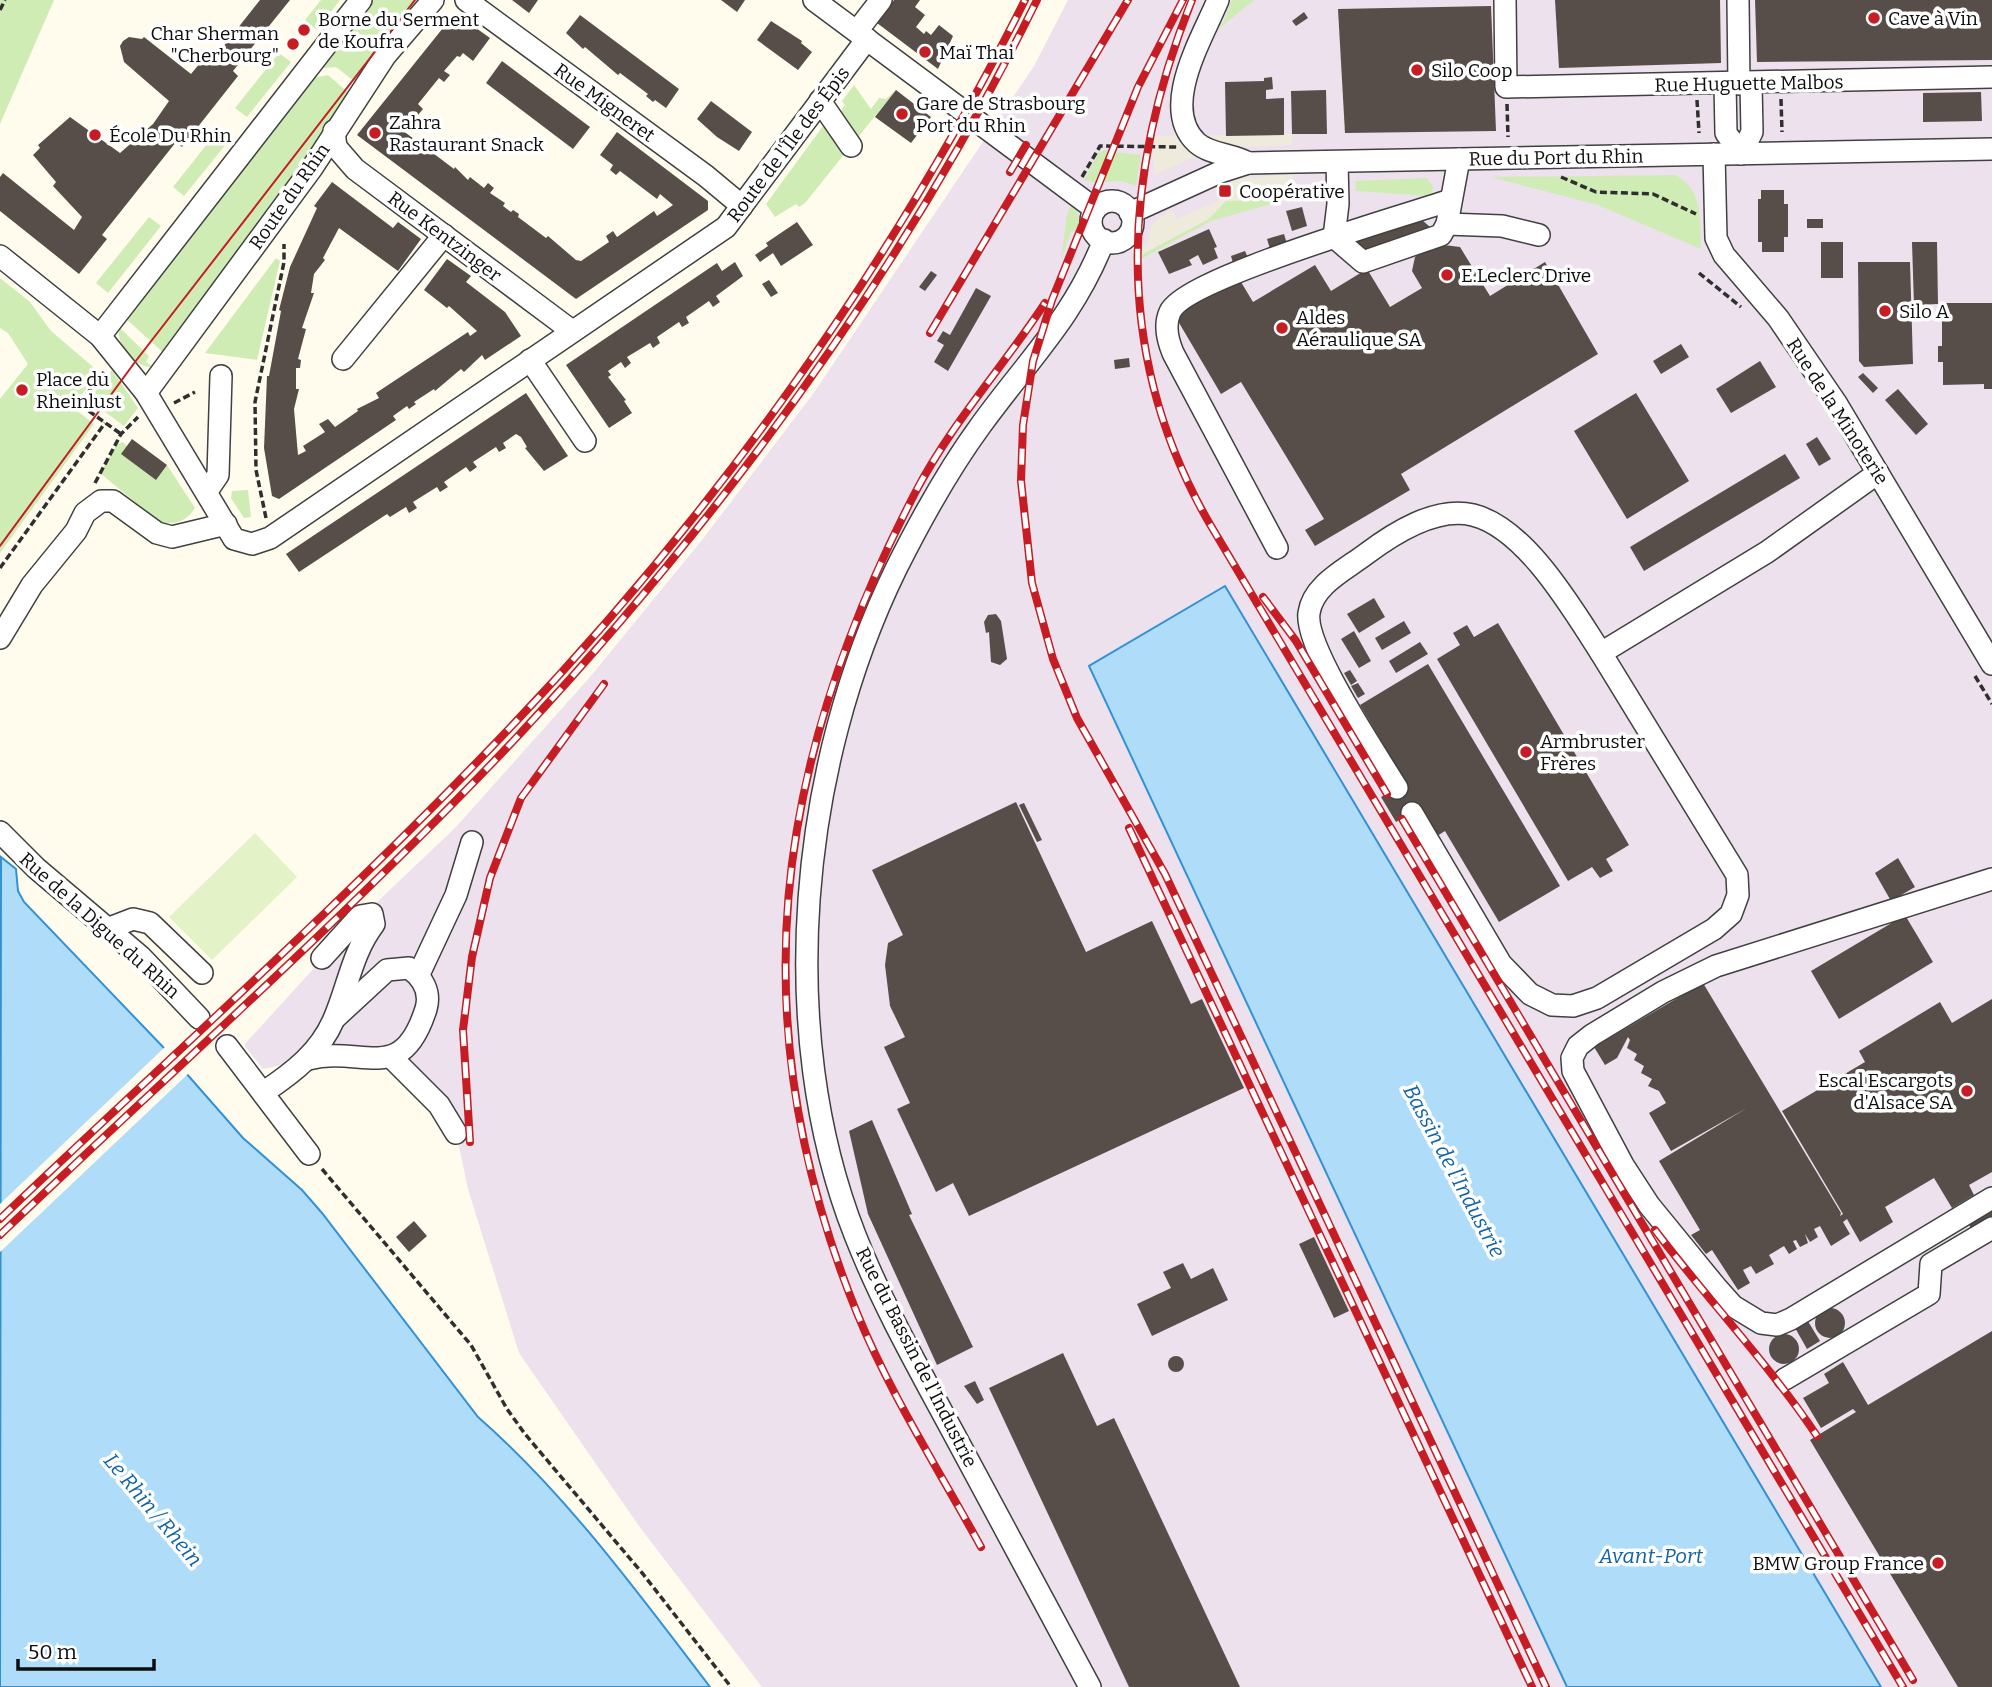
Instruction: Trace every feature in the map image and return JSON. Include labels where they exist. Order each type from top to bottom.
[{"type":"street","points":[[100,336],[362,0]]},
{"type":"street","name":"Route du Rhin","points":[[146,393],[312,168],[385,56],[433,0]]},
{"type":"street","name":"Rue Migneret","points":[[466,0],[706,176],[742,206]]},
{"type":"street","points":[[814,0],[1095,209]]},
{"type":"street","name":"Route de l'Île des Épis","points":[[270,538],[718,233],[734,219],[820,101],[881,0]]},
{"type":"street","points":[[1218,0],[1180,94],[1182,117],[1199,145],[1248,163]]},
{"type":"street","points":[[1505,0],[1506,88]]},
{"type":"street","points":[[1738,0],[1738,84],[1726,133],[1741,154]]},
{"type":"street","name":"Rue Huguette Malbos","points":[[1506,88],[1992,77]]},
{"type":"street","points":[[820,101],[851,146]]},
{"type":"street","name":"Rue Kentzinger","points":[[334,131],[336,147],[355,169],[572,331]]},
{"type":"street","name":"Rue du Port du Rhin","points":[[1130,213],[1220,172],[1248,163],[1992,149]]},
{"type":"street","name":"Rue de la Minoterie","points":[[1714,154],[1716,238],[1724,255],[1778,318],[1807,360],[1992,664]]},
{"type":"street","points":[[1409,246],[1451,200],[1459,159]]},
{"type":"street","points":[[1337,162],[1338,204],[1370,226],[1409,246]]},
{"type":"street","points":[[1277,548],[1168,341],[1167,324],[1170,311],[1179,301],[1196,290],[1370,226],[1451,200]]},
{"type":"street","points":[[1114,201],[1125,206],[1130,213],[1132,225],[1124,238],[1116,242],[1098,238],[1091,224],[1095,209],[1102,203],[1114,201]]},
{"type":"street","points":[[1370,226],[1363,262],[1409,246],[1502,226],[1539,235]]},
{"type":"street","points":[[1370,226],[1409,246]]},
{"type":"street","points":[[343,359],[444,235]]},
{"type":"street","name":"Rue du Bassin de l'Industrie","points":[[1090,1687],[904,1340],[854,1232],[838,1182],[818,1094],[811,1041],[808,938],[811,880],[828,764],[854,674],[894,573],[950,471],[1085,287],[1104,240]]},
{"type":"street","points":[[0,256],[100,336],[146,393],[230,532],[252,544],[270,538]]},
{"type":"street","points":[[530,360],[584,441]]},
{"type":"street","points":[[207,491],[218,475],[221,376]]},
{"type":"street","points":[[1601,653],[1776,546],[1878,473]]},
{"type":"street","points":[[0,638],[32,585],[76,531],[85,513],[101,501],[113,502],[157,533],[172,537],[230,532]]},
{"type":"street","points":[[1397,788],[1332,679],[1314,641],[1308,614],[1317,590],[1372,550],[1423,520],[1448,514],[1474,515],[1503,531],[1533,557],[1567,601],[1737,875],[1738,895],[1731,914],[1714,929],[1597,998],[1573,1006],[1552,1004],[1530,994],[1501,964],[1412,813]]},
{"type":"street","name":"Rue de la Digue du Rhin","points":[[0,832],[36,868],[141,957],[199,1018]]},
{"type":"street","points":[[419,974],[456,895],[472,842]]},
{"type":"street","points":[[1992,879],[1773,946],[1685,981],[1578,1046],[1572,1058],[1573,1071],[1623,1165],[1649,1205],[1733,1306],[1761,1323],[1777,1325],[1791,1320],[1992,1198]]},
{"type":"street","points":[[322,958],[360,916],[372,914],[374,924],[359,948],[335,1018]]},
{"type":"street","points":[[107,929],[133,919],[150,923],[202,973]]},
{"type":"street","points":[[264,1092],[308,1059],[335,1018],[387,970],[399,966],[419,974],[427,989],[428,1004],[420,1028],[407,1046],[391,1057],[369,1059],[331,1053],[308,1059]]},
{"type":"street","points":[[227,1046],[309,1154]]},
{"type":"street","points":[[391,1057],[439,1105],[456,1133]]},
{"type":"street","points":[[1785,1379],[1929,1294],[1931,1264],[1992,1228]]},
{"type":"path","points":[[0,10],[5,0]]},
{"type":"path","points":[[1780,83],[1782,132]]},
{"type":"path","points":[[1697,85],[1699,133]]},
{"type":"path","points":[[1506,88],[1508,137]]},
{"type":"path","points":[[1552,173],[1596,192],[1653,194],[1699,216],[1715,216]]},
{"type":"path","points":[[270,538],[256,470],[255,402],[284,262],[284,244]]},
{"type":"path","points":[[105,372],[79,404],[121,434],[141,415]]},
{"type":"path","points":[[0,568],[105,423]]},
{"type":"path","points":[[309,1154],[471,1345],[507,1409],[525,1434],[643,1574],[731,1687]]},
{"type":"shaded area","points":[[1068,0],[1992,0],[1992,1687],[762,1687],[639,1526],[519,1353],[468,1189],[453,1118],[431,1089],[374,1046],[263,1069],[244,1045],[356,922],[455,828],[590,677],[702,540],[813,394],[1034,66]]},
{"type":"shaded area","points":[[1292,134],[1292,145],[1245,147],[1214,158],[1194,157],[1154,175],[1154,159],[1150,158],[1155,136]]},
{"type":"shaded area","points":[[1293,174],[1296,200],[1275,203],[1273,186],[1265,184],[1245,200],[1226,201],[1207,220],[1139,256],[1140,248],[1148,243],[1151,225],[1172,209],[1177,219],[1229,196],[1225,185],[1242,178]]},
{"type":"green space","points":[[0,0],[54,0],[0,124]]},
{"type":"green space","points":[[321,0],[340,0],[317,30],[305,20]]},
{"type":"green space","points":[[369,0],[426,0],[359,85],[336,67],[314,69]]},
{"type":"green space","points":[[1232,0],[1254,0],[1211,35],[1216,21],[1223,23]]},
{"type":"green space","points":[[279,53],[291,62],[247,117],[235,108]]},
{"type":"green space","points":[[328,75],[351,95],[166,355],[125,318],[308,79]]},
{"type":"green space","points":[[854,85],[871,109],[879,98],[886,99],[896,90],[855,141],[838,115],[845,105],[842,101]]},
{"type":"green space","points":[[826,122],[846,152],[805,203],[799,207],[796,204],[775,217],[766,204]]},
{"type":"green space","points":[[219,129],[231,138],[184,196],[173,187]]},
{"type":"green space","points":[[1109,151],[1097,183],[1084,180],[1099,152]]},
{"type":"green space","points":[[1114,152],[1141,155],[1136,186],[1121,181],[1103,182]]},
{"type":"green space","points":[[1676,175],[1692,189],[1696,198],[1701,249],[1598,205],[1491,177]]},
{"type":"green space","points":[[1427,178],[1433,187],[1432,196],[1355,191],[1356,181]]},
{"type":"green space","points":[[1265,184],[1273,186],[1275,203],[1211,221],[1141,259],[1139,256],[1212,216],[1226,201],[1245,200]]},
{"type":"green space","points":[[1073,201],[1080,220],[1075,232],[1071,231],[1061,260],[1067,215]]},
{"type":"green space","points":[[149,217],[161,226],[108,293],[96,283]]},
{"type":"green space","points":[[276,258],[280,261],[257,360],[205,353]]},
{"type":"green space","points":[[0,278],[30,302],[51,331],[99,372],[72,407],[94,424],[0,553],[0,399],[28,364],[8,333],[0,328]]},
{"type":"green space","points":[[119,327],[149,356],[146,362],[153,367],[133,360],[120,341]]},
{"type":"green space","points":[[112,370],[138,408],[124,426],[89,400]]},
{"type":"green space","points":[[123,442],[156,479],[167,465],[195,508],[188,516],[175,523],[159,522],[100,473],[117,444]]},
{"type":"green space","points":[[248,490],[251,517],[244,518],[231,498],[232,491]]},
{"type":"green space","points":[[255,833],[297,877],[212,960],[169,917]]},
{"type":"water","name":"Avant-Port","points":[[1225,586],[1881,1687],[1567,1687],[1089,666]]},
{"type":"water","name":"Le Rhin / Rhein","points":[[1,857],[16,869],[18,891],[24,902],[164,1048],[243,1138],[302,1190],[322,1213],[478,1417],[571,1512],[629,1581],[710,1687],[0,1687]]},
{"type":"pier","points":[[166,1046],[190,1072],[0,1252],[0,1204]]},
{"type":"building","points":[[260,0],[290,0],[233,71],[238,76],[182,147],[176,142],[102,235],[107,239],[79,274],[0,211],[0,177],[3,173],[74,230],[82,217],[53,186],[56,182],[33,155],[40,148],[38,145],[70,117],[120,153],[153,124],[169,101],[124,62],[120,46],[123,41],[129,37],[144,37],[191,74],[209,52],[215,57]]},
{"type":"building","points":[[512,0],[538,0],[529,13]]},
{"type":"building","points":[[721,0],[745,0],[737,12]]},
{"type":"building","points":[[894,0],[920,0],[915,7],[925,15],[916,27],[924,34],[926,31],[931,35],[939,25],[953,36],[938,69],[877,23]]},
{"type":"building","points":[[1555,0],[1720,0],[1721,63],[1559,68]]},
{"type":"building","name":"Cave à Vin","points":[[1755,0],[1992,0],[1992,60],[1757,62]]},
{"type":"building","name":"Silo Coop","points":[[1491,6],[1496,131],[1345,133],[1338,9]]},
{"type":"building","points":[[1304,12],[1308,18],[1296,26],[1292,21]]},
{"type":"building","points":[[455,13],[490,38],[473,61],[463,53],[460,57],[457,56],[444,71],[450,75],[444,82],[439,78],[418,104],[423,109],[418,115],[413,111],[402,125],[405,127],[402,130],[418,142],[420,140],[425,147],[454,169],[455,167],[468,180],[470,177],[484,188],[488,183],[494,188],[490,193],[505,203],[503,206],[519,214],[518,217],[546,238],[548,236],[576,260],[581,261],[609,242],[606,236],[613,231],[617,237],[654,211],[657,216],[673,205],[660,194],[657,199],[620,171],[616,175],[610,170],[613,165],[600,155],[617,132],[708,201],[708,210],[576,299],[357,135]]},
{"type":"building","points":[[580,15],[679,89],[666,108],[655,100],[653,102],[646,96],[648,94],[620,73],[618,75],[585,47],[583,49],[566,33]]},
{"type":"building","points":[[771,21],[802,41],[812,52],[798,70],[757,40]]},
{"type":"building","points":[[502,61],[590,127],[573,149],[486,83]]},
{"type":"building","points":[[1272,77],[1273,89],[1266,90],[1266,99],[1284,98],[1284,135],[1226,136],[1225,82],[1264,81],[1264,78]]},
{"type":"building","name":"Gare de Strasbourg Port du Rhin","points":[[896,90],[931,117],[911,143],[875,117]]},
{"type":"building","points":[[1326,90],[1327,134],[1292,134],[1291,91]]},
{"type":"building","points":[[1981,92],[1982,121],[1923,122],[1923,93]]},
{"type":"building","points":[[711,101],[752,132],[739,151],[717,137],[697,119]]},
{"type":"building","points":[[332,182],[393,228],[398,222],[421,239],[398,271],[339,228],[323,258],[325,260],[314,274],[311,293],[314,293],[302,328],[306,329],[298,359],[301,360],[300,368],[296,368],[296,389],[299,389],[294,409],[298,455],[306,451],[303,446],[325,432],[319,424],[328,419],[335,427],[358,411],[357,409],[379,398],[376,393],[468,332],[470,336],[477,331],[449,306],[447,308],[424,290],[447,259],[471,276],[466,282],[505,312],[521,336],[485,360],[482,355],[464,372],[461,369],[435,391],[434,389],[414,402],[416,404],[409,409],[407,406],[393,416],[396,420],[279,499],[272,496],[264,448],[267,376],[290,267],[317,208],[314,206]]},
{"type":"building","points":[[1761,190],[1784,190],[1784,204],[1788,204],[1788,237],[1784,237],[1784,252],[1762,252],[1762,242],[1758,242],[1758,199],[1761,199]]},
{"type":"building","points":[[1302,207],[1307,226],[1292,231],[1286,211]]},
{"type":"building","points":[[1807,219],[1823,219],[1823,228],[1807,228]]},
{"type":"building","points":[[1422,220],[1438,234],[1355,262],[1339,247]]},
{"type":"building","points":[[797,222],[813,245],[781,266],[773,253],[760,262],[755,255],[768,246],[766,243]]},
{"type":"building","points":[[1209,229],[1217,247],[1214,248],[1218,258],[1203,265],[1198,255],[1189,260],[1192,265],[1169,274],[1158,252]]},
{"type":"building","points":[[1284,234],[1287,244],[1270,249],[1267,239]]},
{"type":"building","points":[[1821,242],[1843,242],[1843,278],[1821,278]]},
{"type":"building","points":[[1912,242],[1937,242],[1938,304],[1914,305]]},
{"type":"building","points":[[1436,244],[1460,247],[1490,296],[1545,262],[1598,354],[1401,474],[1410,490],[1315,546],[1305,530],[1324,519],[1241,382],[1221,394],[1175,316],[1238,277],[1253,302],[1315,265],[1331,291],[1367,269],[1390,307],[1422,288],[1412,271],[1415,257]]},
{"type":"building","points":[[1245,251],[1248,258],[1233,263],[1231,256]]},
{"type":"building","points":[[735,262],[743,276],[716,296],[720,302],[713,307],[709,301],[686,317],[689,323],[682,327],[679,322],[657,337],[660,343],[653,348],[650,343],[627,357],[631,363],[625,368],[621,362],[608,371],[611,375],[608,377],[626,400],[624,401],[632,413],[609,428],[566,365],[717,263],[722,271]]},
{"type":"building","name":"Silo A","points":[[1858,262],[1910,262],[1913,364],[1864,367],[1859,361]]},
{"type":"building","points":[[931,271],[937,275],[925,291],[919,287]]},
{"type":"building","points":[[769,280],[778,293],[771,297],[762,284]]},
{"type":"building","points":[[976,288],[991,296],[948,371],[934,362],[944,345],[937,341],[943,331],[950,335]]},
{"type":"building","points":[[1942,303],[1992,303],[1992,389],[1984,389],[1984,384],[1943,385],[1943,362],[1938,362],[1938,346],[1942,346]]},
{"type":"building","points":[[1681,344],[1689,357],[1661,374],[1653,361]]},
{"type":"building","points":[[1129,358],[1130,367],[1115,369],[1114,360]]},
{"type":"building","points":[[1760,361],[1776,387],[1731,413],[1716,389]]},
{"type":"building","points":[[1863,373],[1878,388],[1873,393],[1858,377]]},
{"type":"building","points":[[1898,389],[1928,424],[1916,435],[1885,400]]},
{"type":"building","points":[[526,393],[568,456],[544,471],[525,448],[527,447],[521,437],[516,434],[503,443],[506,448],[499,452],[496,447],[473,462],[477,467],[470,472],[466,467],[444,482],[448,487],[440,492],[437,487],[413,502],[417,508],[409,513],[406,507],[390,517],[387,514],[299,572],[286,554]]},
{"type":"building","points":[[1636,393],[1689,481],[1627,519],[1574,431]]},
{"type":"building","points":[[1817,437],[1831,459],[1819,466],[1806,444]]},
{"type":"building","points":[[132,439],[167,465],[156,480],[121,454]]},
{"type":"building","points":[[1785,454],[1800,478],[1644,571],[1630,547]]},
{"type":"building","points":[[1374,598],[1385,617],[1359,633],[1347,614]]},
{"type":"building","points":[[996,614],[1001,621],[1007,659],[1000,665],[991,662],[989,632],[986,633],[984,622],[988,615]]},
{"type":"building","points":[[1404,621],[1411,633],[1382,650],[1375,638]]},
{"type":"building","points":[[1498,623],[1629,845],[1606,859],[1613,871],[1600,878],[1592,867],[1568,881],[1437,659],[1460,645],[1453,633],[1467,625],[1474,637]]},
{"type":"building","points":[[1354,631],[1371,661],[1359,668],[1341,639]]},
{"type":"building","points":[[1420,642],[1428,654],[1396,673],[1389,661]]},
{"type":"building","points":[[1428,664],[1560,886],[1499,922],[1445,831],[1437,836],[1420,807],[1396,822],[1381,797],[1406,783],[1360,705]]},
{"type":"building","points":[[1350,670],[1357,681],[1351,685],[1344,673]]},
{"type":"building","points":[[1358,683],[1365,694],[1358,698],[1351,686]]},
{"type":"building","points":[[1016,802],[1086,952],[1152,921],[1191,1004],[1202,999],[1244,1088],[969,1216],[953,1183],[936,1192],[897,1109],[910,1103],[884,1047],[905,1037],[890,1006],[885,965],[888,943],[903,935],[872,870]]},
{"type":"building","points":[[1024,803],[1042,840],[1037,842],[1019,805]]},
{"type":"building","points":[[1898,858],[1915,887],[1891,901],[1875,873]]},
{"type":"building","points":[[1905,915],[1933,962],[1839,1019],[1811,971]]},
{"type":"building","points":[[1703,983],[1841,1213],[1840,1216],[1843,1214],[1782,1111],[1865,1062],[1859,1051],[1940,1002],[1952,1023],[1992,999],[1992,1172],[1969,1185],[1974,1195],[1952,1208],[1934,1178],[1885,1207],[1893,1222],[1860,1242],[1847,1219],[1843,1222],[1850,1234],[1831,1246],[1820,1226],[1814,1229],[1818,1237],[1810,1242],[1805,1234],[1808,1243],[1800,1247],[1796,1240],[1793,1241],[1797,1249],[1789,1254],[1784,1246],[1769,1255],[1774,1264],[1756,1274],[1751,1266],[1743,1270],[1750,1283],[1738,1290],[1712,1250],[1706,1254],[1691,1235],[1700,1230],[1659,1161],[1747,1108],[1671,1151],[1649,1113],[1666,1103],[1659,1091],[1648,1086],[1652,1079],[1641,1073],[1644,1066],[1634,1060],[1637,1054],[1627,1048],[1630,1040],[1628,1037],[1617,1058],[1605,1065],[1594,1047]]},
{"type":"building","points":[[872,1120],[912,1214],[909,1215],[973,1347],[937,1365],[868,1214],[849,1131]]},
{"type":"building","points":[[1992,1208],[1992,1216],[1971,1229],[1968,1222]]},
{"type":"building","points":[[414,1221],[427,1236],[409,1252],[396,1237]]},
{"type":"building","points":[[1314,1237],[1349,1311],[1334,1318],[1299,1244]]},
{"type":"building","points":[[1183,1263],[1191,1279],[1213,1268],[1228,1300],[1152,1336],[1137,1304],[1171,1288],[1163,1272]]},
{"type":"building","points":[[1830,1308],[1841,1312],[1845,1323],[1841,1334],[1830,1338],[1819,1334],[1815,1323],[1819,1312]]},
{"type":"building","points":[[1806,1318],[1820,1341],[1807,1349],[1794,1326]]},
{"type":"building","name":"BMW Group France","points":[[1992,1331],[1992,1687],[1958,1687],[1810,1440],[1856,1412],[1853,1409],[1821,1428],[1803,1398],[1829,1383],[1824,1374],[1843,1362],[1868,1405]]},
{"type":"building","points":[[1784,1334],[1790,1335],[1798,1343],[1798,1355],[1790,1363],[1784,1364],[1778,1363],[1770,1355],[1769,1349],[1770,1343],[1778,1335]]},
{"type":"building","points":[[1063,1353],[1097,1426],[1114,1418],[1240,1687],[1129,1687],[989,1388]]},
{"type":"building","points":[[1173,1356],[1179,1356],[1184,1364],[1182,1370],[1173,1372],[1168,1367],[1168,1361]]},
{"type":"building","points":[[975,1381],[984,1400],[977,1404],[964,1386]]},
{"type":"tram line","points":[[0,546],[135,362],[415,0]]},
{"type":"railway","points":[[0,1219],[382,858],[505,733],[655,565],[725,477],[856,293],[973,100],[1025,0]]},
{"type":"railway","points":[[0,1235],[327,928],[455,802],[593,653],[666,567],[737,478],[868,294],[985,100],[1037,0]]},
{"type":"railway","points":[[930,333],[1128,0]]},
{"type":"railway","points":[[1183,0],[1138,87],[1052,300],[1033,361],[1023,425],[1021,481],[1032,583],[1053,659],[1077,718],[1165,874],[1546,1687]]},
{"type":"railway","points":[[1192,0],[1168,66],[1151,133],[1141,200],[1138,266],[1143,332],[1156,397],[1179,462],[1211,526],[1903,1687]]},
{"type":"railway","points":[[1010,172],[1026,145]]},
{"type":"railway","points":[[981,1547],[870,1343],[820,1206],[796,1101],[786,998],[788,897],[803,796],[829,696],[867,595],[929,468],[1045,303]]},
{"type":"railway","points":[[1263,597],[1296,641],[1387,794]]},
{"type":"railway","points":[[470,1142],[463,1030],[472,957],[490,878],[521,798],[604,684]]},
{"type":"railway","points":[[1402,819],[1913,1680]]},
{"type":"railway","points":[[1129,828],[1532,1687]]},
{"type":"railway","points":[[1655,1230],[1778,1383],[1817,1436]]},
{"type":"place","name":"Cave à Vin","points":[[1874,18]]},
{"type":"place","name":"Borne du Serment de Koufra","points":[[304,30]]},
{"type":"place","name":"Char Sherman \"Cherbourg\"","points":[[293,44]]},
{"type":"place","name":"Maï Thai","points":[[925,52]]},
{"type":"place","name":"Silo Coop","points":[[1417,70]]},
{"type":"place","name":"Gare de Strasbourg Port du Rhin","points":[[902,114]]},
{"type":"place","name":"Zahra Rastaurant Snack","points":[[375,133]]},
{"type":"place","name":"École Du Rhin","points":[[95,135]]},
{"type":"place","name":"Coopérative","points":[[1225,191]]},
{"type":"place","name":"E.Leclerc Drive","points":[[1447,275]]},
{"type":"place","name":"Silo A","points":[[1885,311]]},
{"type":"place","name":"Aldes Aéraulique SA","points":[[1282,328]]},
{"type":"place","name":"Place du Rheinlust","points":[[22,390]]},
{"type":"place","name":"Armbruster Frères","points":[[1526,752]]},
{"type":"place","name":"Escal Escargots d'Alsace SA","points":[[1967,1091]]},
{"type":"place","name":"BMW Group France","points":[[1938,1563]]},
{"type":"water label","name":"Bassin de l'Industrie","points":[[1454,1171]]}]
